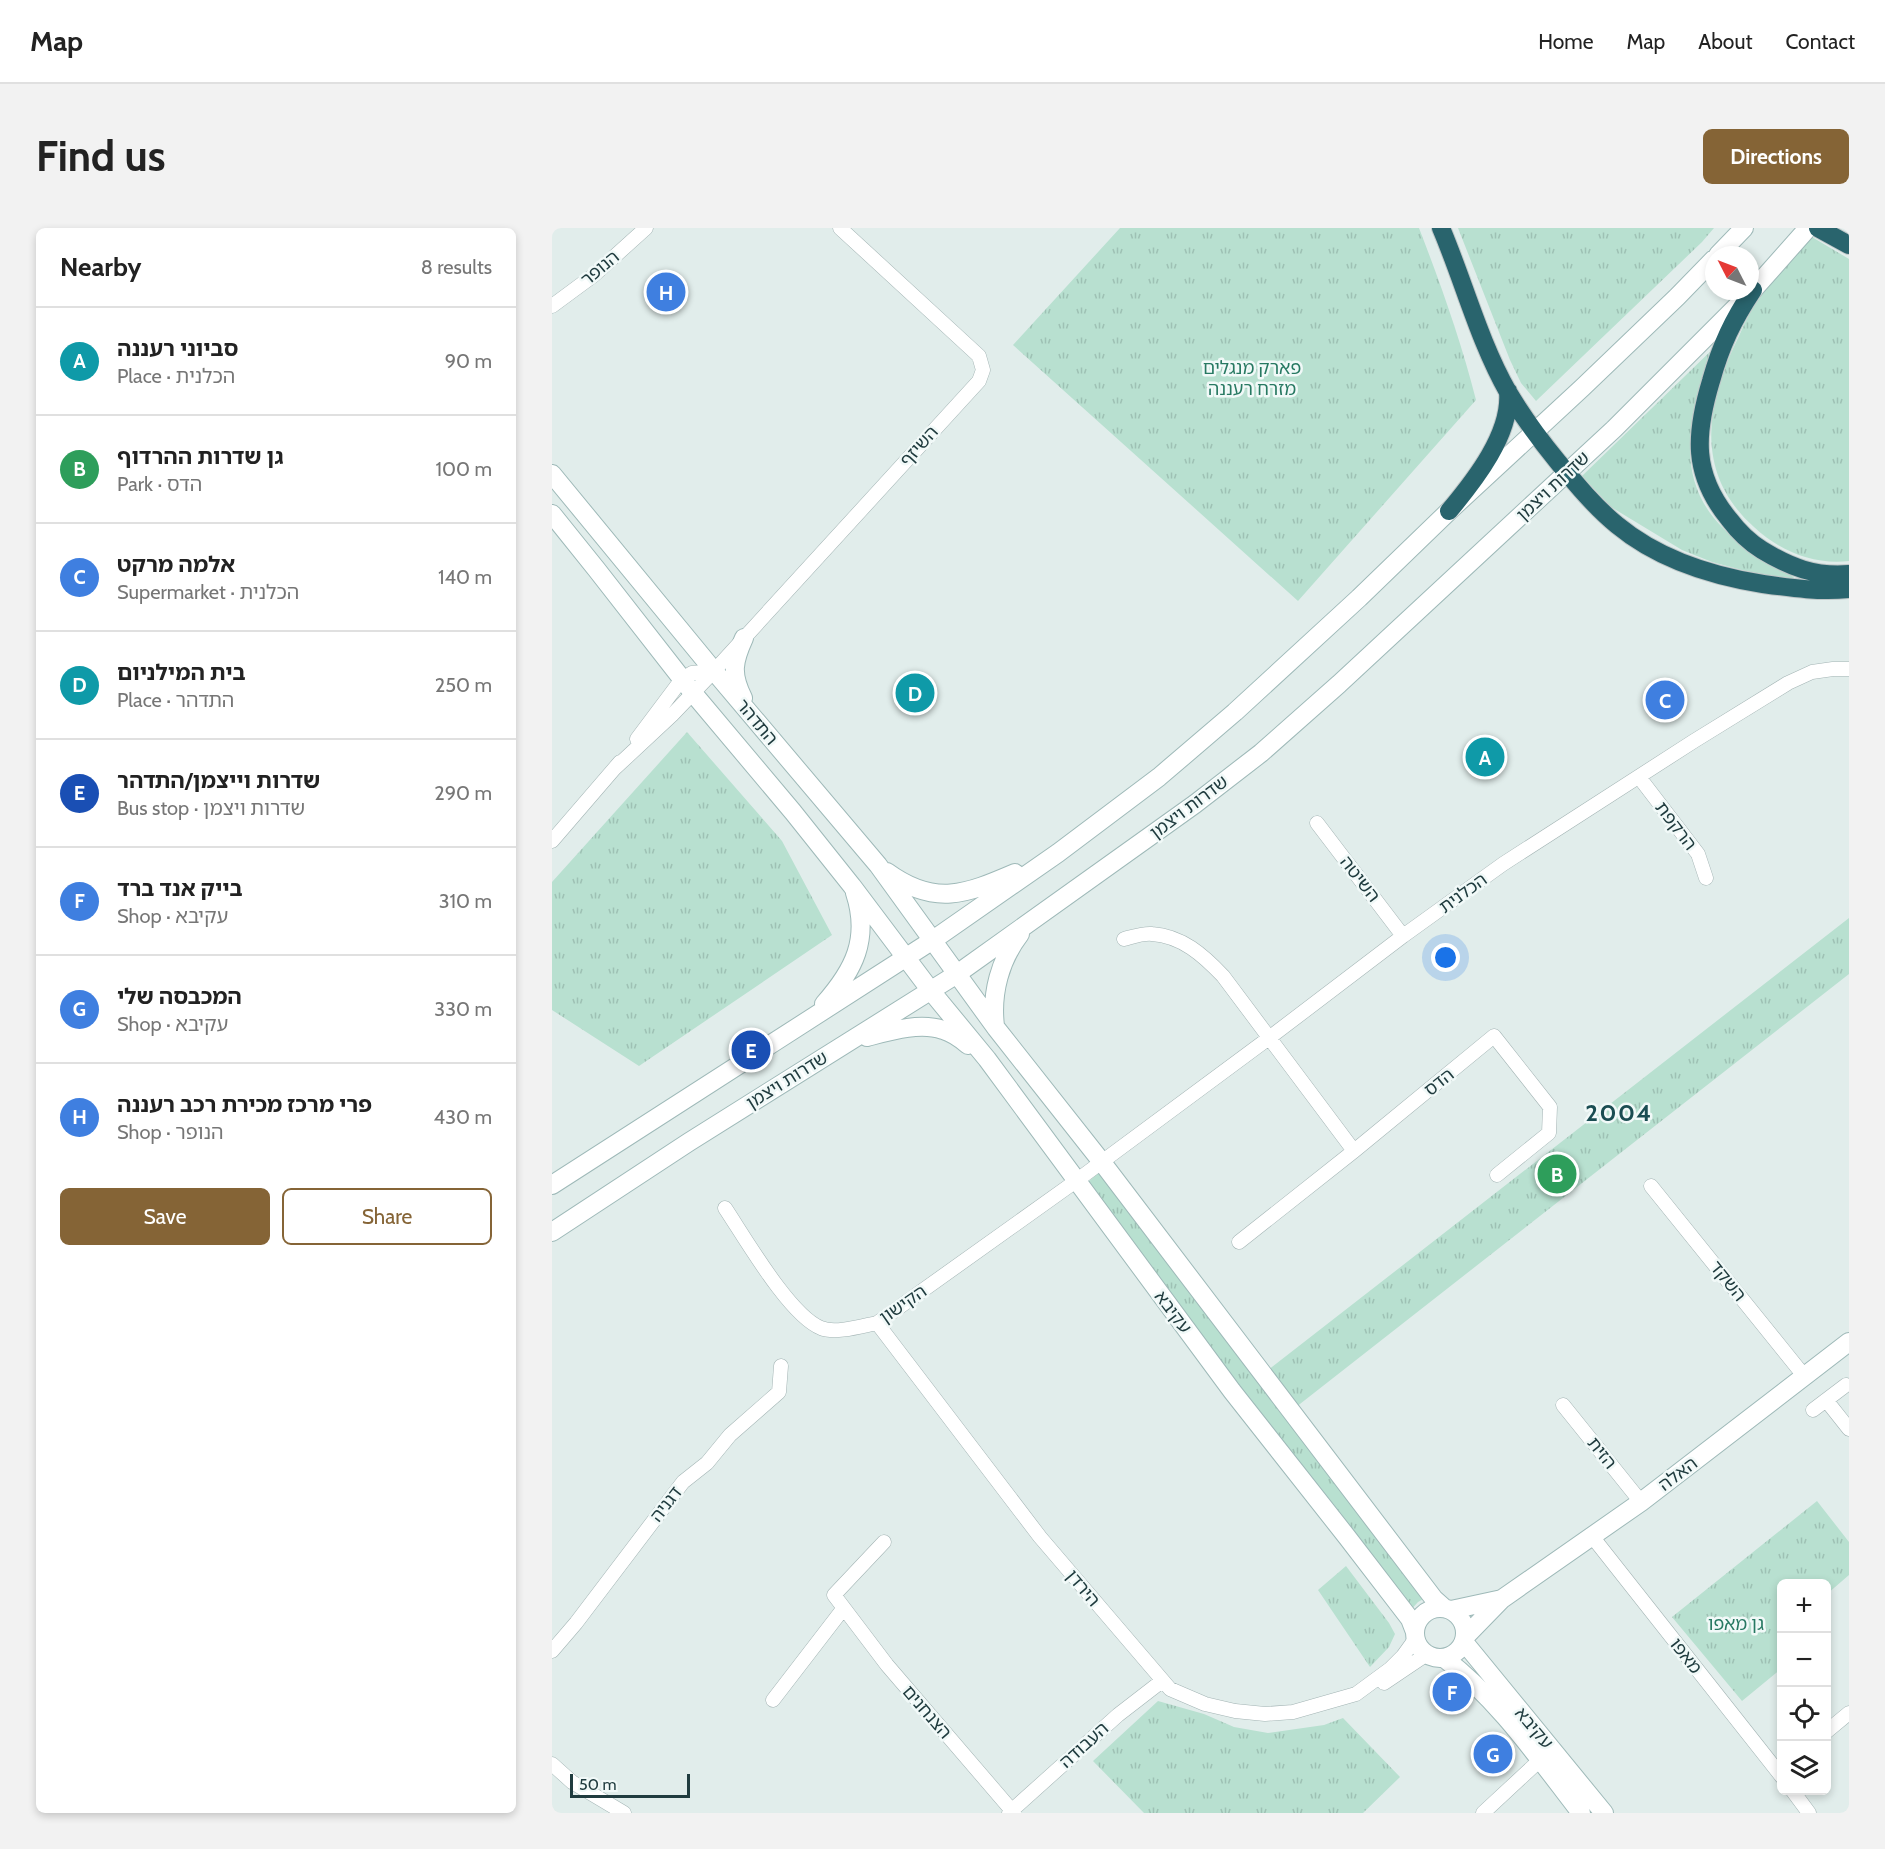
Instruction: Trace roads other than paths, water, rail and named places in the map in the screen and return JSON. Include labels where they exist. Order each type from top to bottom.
[{"type":"highway","points":[[1441,228],[1481,333],[1508,391],[1535,432],[1567,473],[1619,526],[1640,541],[1677,560],[1740,581],[1797,590],[1849,589]]},
{"type":"highway","points":[[1818,228],[1849,245]]},
{"type":"highway","points":[[1747,300],[1724,340],[1704,402],[1699,429],[1703,473],[1717,505],[1754,545],[1798,569],[1849,574]]},
{"type":"highway","points":[[1449,511],[1475,478],[1502,433],[1508,414],[1508,391]]},
{"type":"street","name":"הנופר","points":[[552,306],[594,275],[646,228]]},
{"type":"street","name":"השיזף","points":[[553,839],[687,686],[714,671],[979,381],[983,370],[979,356],[840,228]]},
{"type":"street","name":"שדרות ויצמן","points":[[1759,283],[1808,228]]},
{"type":"street","points":[[1727,246],[1742,230]]},
{"type":"street","points":[[552,1185],[933,940],[1058,853],[1159,777],[1227,719],[1359,598],[1705,268]]},
{"type":"street","name":"שדרות ויצמן","points":[[552,1232],[689,1142],[957,974],[1195,804],[1261,753],[1339,684],[1614,429],[1743,300]]},
{"type":"street","name":"התדהר","points":[[552,474],[878,865],[957,974]]},
{"type":"street","name":"התדהר","points":[[552,514],[687,686],[852,886],[931,991]]},
{"type":"street","points":[[744,638],[734,667],[735,680],[752,716]]},
{"type":"street","name":"הכלנית","points":[[1101,1161],[1503,864],[1788,683],[1812,672],[1849,669]]},
{"type":"street","name":"הרקפת","points":[[1639,777],[1698,854],[1706,878]]},
{"type":"street","name":"השיטה","points":[[1317,823],[1403,936]]},
{"type":"street","points":[[878,865],[913,887],[934,894],[957,894],[980,888],[1058,853]]},
{"type":"street","points":[[811,1018],[844,979],[859,948],[861,919],[852,886]]},
{"type":"street","points":[[996,1028],[994,995],[998,978],[1015,940],[1027,924]]},
{"type":"street","points":[[1124,939],[1150,933],[1182,941],[1205,957],[1223,976],[1354,1151]]},
{"type":"street","name":"עקיבא","points":[[957,974],[1427,1590],[1447,1609]]},
{"type":"street","name":"עקיבא","points":[[931,991],[987,1059],[1232,1391],[1410,1619],[1416,1635]]},
{"type":"street","points":[[845,1043],[899,1029],[942,1029],[987,1059]]},
{"type":"street","name":"הדס","points":[[1239,1242],[1494,1036],[1550,1107],[1549,1133],[1497,1175]]},
{"type":"street","name":"הקישון","points":[[725,1209],[781,1292],[801,1314],[822,1328],[841,1330],[877,1323],[1101,1161]]},
{"type":"street","name":"השקד","points":[[1651,1186],[1805,1377]]},
{"type":"street","name":"הירדן","points":[[877,1323],[1040,1537],[1170,1689],[1205,1704],[1235,1711],[1265,1714],[1293,1712],[1356,1694],[1390,1669],[1403,1656],[1416,1635]]},
{"type":"street","name":"האלה","points":[[1464,1640],[1502,1599],[1641,1502],[1849,1342]]},
{"type":"street","name":"דגניה","points":[[552,1651],[576,1623],[683,1482],[708,1463],[730,1435],[779,1392],[780,1366]]},
{"type":"street","points":[[1813,1410],[1846,1385]]},
{"type":"street","points":[[1826,1400],[1849,1429]]},
{"type":"street","name":"הזית","points":[[1563,1405],[1641,1502]]},
{"type":"street","name":"מאפו","points":[[1591,1535],[1777,1768]]},
{"type":"street","points":[[773,1700],[843,1609],[834,1595],[884,1542]]},
{"type":"street","name":"האלה","points":[[1447,1609],[1502,1599]]},
{"type":"street","name":"הצנחנים","points":[[843,1609],[887,1665],[1012,1812]]},
{"type":"street","points":[[1447,1609],[1458,1615],[1463,1622],[1466,1630],[1464,1640],[1457,1651],[1436,1656],[1421,1649],[1416,1635],[1420,1617],[1427,1611],[1447,1609]]},
{"type":"street","name":"עקיבא","points":[[1464,1640],[1604,1813]]},
{"type":"street","name":"עקיבא","points":[[1436,1656],[1460,1670],[1488,1697],[1581,1813]]},
{"type":"street","name":"הירדן","points":[[1364,1688],[1384,1683],[1436,1656]]},
{"type":"street","name":"העבודה","points":[[1012,1812],[1118,1715],[1162,1681]]},
{"type":"street","points":[[1831,1729],[1849,1713]]},
{"type":"street","points":[[1483,1813],[1540,1760]]},
{"type":"street","points":[[552,1764],[572,1782],[624,1813]]},
{"type":"street","points":[[1795,1795],[1809,1813]]},
{"type":"place","name":"פרי מרכז מכירת רכב רעננה","points":[[666,292]]},
{"type":"place","name":"בית המילניום","points":[[915,693]]},
{"type":"place","name":"אלמה מרקט","points":[[1665,700]]},
{"type":"place","name":"סביוני רעננה","points":[[1485,757]]},
{"type":"place","name":"שדרות וייצמן/התדהר","points":[[751,1050]]},
{"type":"place","name":"גן שדרות ההרדוף","points":[[1557,1174]]},
{"type":"place","name":"בייק אנד ברד","points":[[1452,1692]]},
{"type":"place","name":"המכבסה שלי","points":[[1493,1754]]},
{"type":"district","name":"2004","points":[[1619,1112]]},
{"type":"park label","name":"פארק מנגלים מזרח רעננה","points":[[1252,378]]},
{"type":"park label","name":"גן מאפו","points":[[1736,1624]]}]
